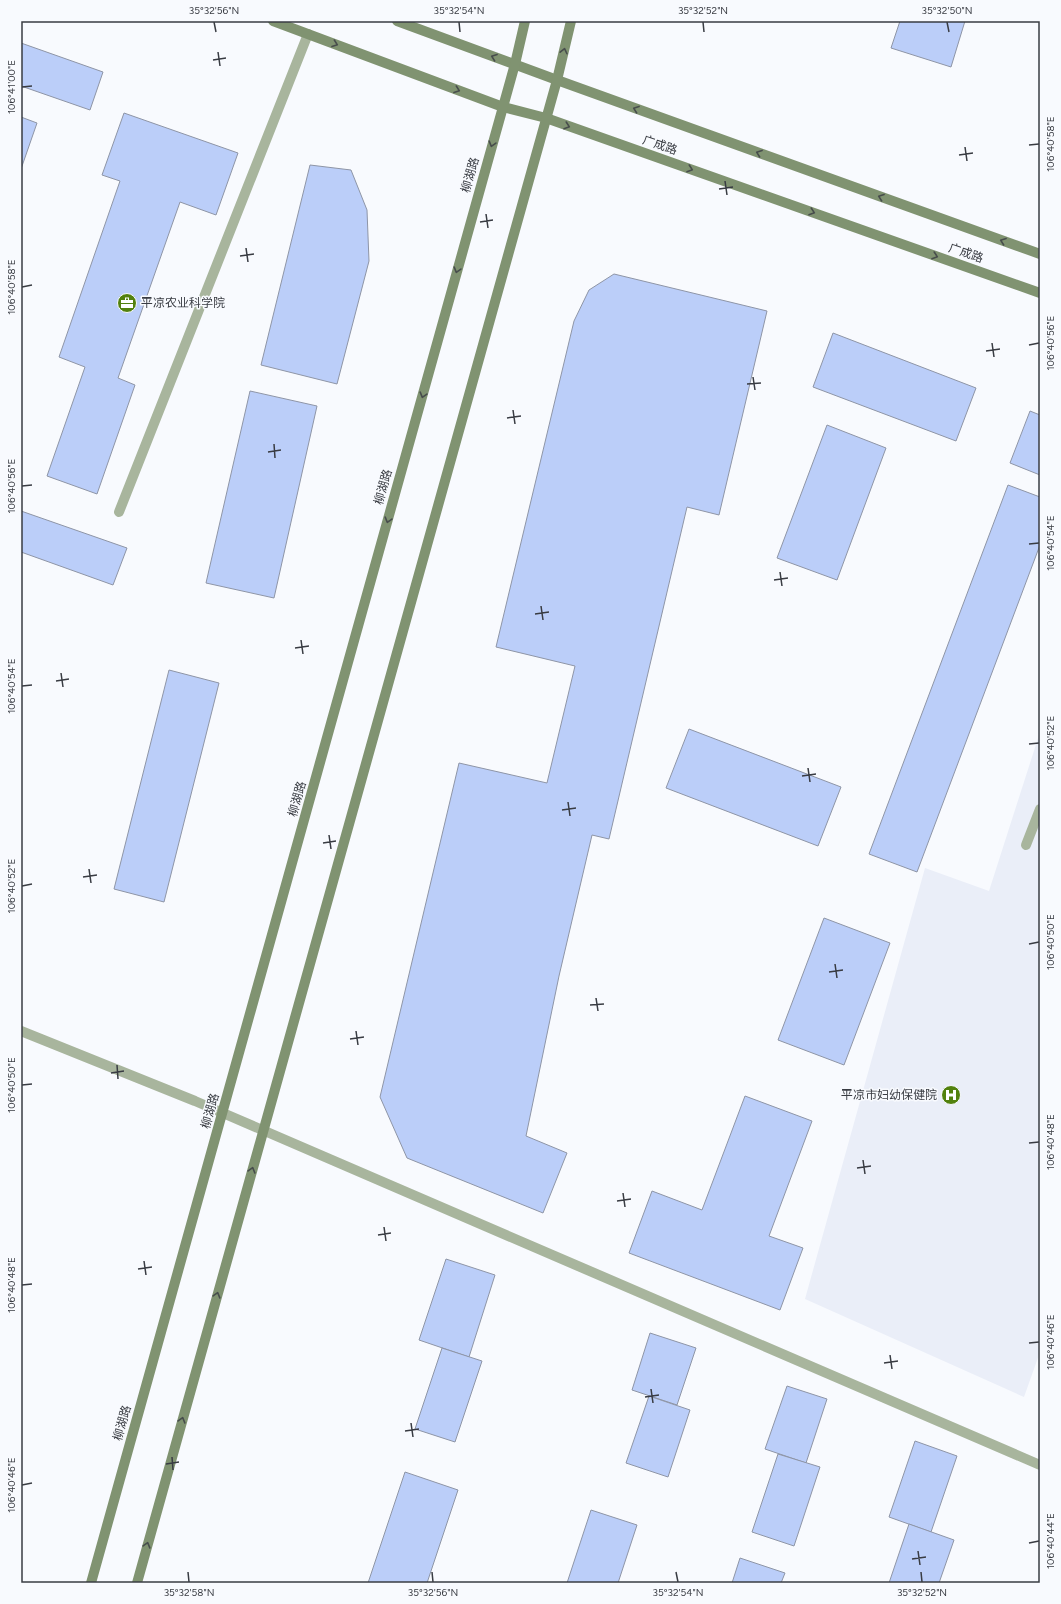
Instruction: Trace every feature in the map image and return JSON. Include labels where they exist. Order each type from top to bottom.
[{"type":"main road","name":"广成路","points":[[273,21],[503,107],[546,118],[1040,293]]},
{"type":"main road","name":"广成路","points":[[397,21],[1040,254]]},
{"type":"main road","name":"柳湖路","points":[[91,1583],[515,64],[525,21]]},
{"type":"main road","points":[[137,1583],[557,80],[571,21]]},
{"type":"street","points":[[119,512],[308,34]]},
{"type":"street","points":[[1026,846],[1040,809]]},
{"type":"street","points":[[21,1031],[222,1113],[1040,1465]]},
{"type":"shaded area","name":"平凉市妇幼保健院","points":[[1040,732],[1040,1352],[1024,1397],[805,1299],[925,868],[989,891]]},
{"type":"building","points":[[900,21],[965,21],[951,67],[891,48]]},
{"type":"building","points":[[21,43],[103,72],[90,110],[21,86]]},
{"type":"building","points":[[124,113],[238,153],[216,215],[180,202],[118,378],[135,385],[97,494],[47,476],[85,367],[59,357],[120,181],[102,175]]},
{"type":"building","points":[[21,117],[37,123],[21,169]]},
{"type":"building","points":[[310,165],[351,170],[367,210],[369,261],[337,384],[261,365]]},
{"type":"building","points":[[614,274],[767,311],[719,515],[687,507],[609,839],[592,835],[559,976],[526,1136],[567,1153],[543,1213],[407,1158],[380,1097],[459,763],[547,783],[575,666],[496,647],[574,321],[589,290]]},
{"type":"building","points":[[833,333],[976,388],[956,441],[813,387]]},
{"type":"building","points":[[250,391],[317,406],[274,598],[206,583]]},
{"type":"building","points":[[1030,411],[1040,415],[1040,475],[1010,463]]},
{"type":"building","points":[[827,425],[886,448],[837,580],[777,558]]},
{"type":"building","points":[[1008,485],[1040,497],[1040,545],[917,872],[869,854]]},
{"type":"building","points":[[21,511],[127,548],[113,585],[21,552]]},
{"type":"building","points":[[169,670],[219,683],[164,902],[114,889]]},
{"type":"building","points":[[689,729],[841,787],[818,846],[666,788]]},
{"type":"building","points":[[824,918],[890,943],[844,1065],[778,1040]]},
{"type":"building","points":[[745,1096],[812,1121],[769,1236],[803,1248],[780,1310],[629,1253],[652,1191],[702,1210]]},
{"type":"building","points":[[446,1259],[495,1275],[469,1357],[419,1340]]},
{"type":"building","points":[[650,1333],[696,1348],[677,1405],[632,1390]]},
{"type":"building","points":[[442,1348],[482,1361],[455,1442],[415,1429]]},
{"type":"building","points":[[787,1386],[827,1399],[806,1463],[765,1449]]},
{"type":"building","points":[[649,1396],[690,1410],[668,1477],[626,1463]]},
{"type":"building","points":[[915,1441],[957,1456],[931,1532],[889,1517]]},
{"type":"building","points":[[778,1454],[820,1467],[794,1546],[752,1532]]},
{"type":"building","points":[[405,1472],[458,1490],[427,1583],[368,1583]]},
{"type":"building","points":[[591,1510],[637,1525],[618,1583],[567,1583]]},
{"type":"building","points":[[909,1524],[954,1540],[939,1583],[889,1583]]},
{"type":"building","points":[[740,1558],[785,1573],[781,1583],[732,1583]]},
{"type":"place","name":"平凉农业科学院","points":[[127,303]]},
{"type":"place","name":"平凉市妇幼保健院","points":[[951,1095]]}]
